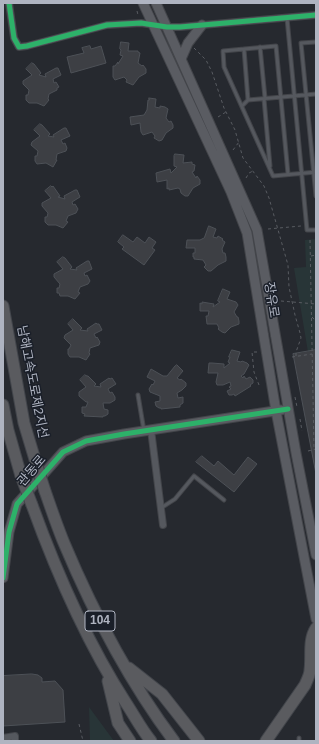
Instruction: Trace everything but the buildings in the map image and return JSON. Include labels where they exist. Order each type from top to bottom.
[{"type":"highway","name":"남해고속도로제2지선","points":[[3,306],[24,423],[45,491],[63,542],[91,603],[122,663],[174,741]]},
{"type":"highway","name":"104","points":[[3,404],[8,430],[21,476],[48,550],[75,612],[105,671],[151,741]]},
{"type":"highway","points":[[266,741],[313,672],[312,634],[316,628]]},
{"type":"highway","points":[[122,663],[162,694],[199,741]]},
{"type":"highway","points":[[105,671],[118,723],[130,741]]},
{"type":"main road","name":"장유로","points":[[143,3],[231,192],[247,233],[276,411],[316,619]]},
{"type":"main road","name":"장유로","points":[[156,3],[257,230],[293,408],[316,555]]},
{"type":"main road","points":[[182,59],[188,43],[202,25]]},
{"type":"main road","points":[[147,431],[293,408]]},
{"type":"main road","name":"관동로","points":[[3,578],[9,532],[17,504],[62,452],[86,441],[147,431]]},
{"type":"street","points":[[9,3],[14,38],[18,47],[107,25],[124,23],[167,27],[316,15]]},
{"type":"street","points":[[147,431],[163,526]]},
{"type":"street","points":[[3,738],[15,736],[15,741]]},
{"type":"lane","points":[[286,18],[307,230],[316,230]]},
{"type":"lane","points":[[316,42],[301,43],[315,172],[316,196]]},
{"type":"lane","points":[[288,174],[276,46],[223,51],[224,67],[273,176],[315,172]]},
{"type":"lane","points":[[260,48],[270,170]]},
{"type":"lane","points":[[244,49],[248,100]]},
{"type":"lane","points":[[242,106],[248,100],[316,94]]},
{"type":"lane","points":[[138,395],[147,431]]},
{"type":"lane","points":[[161,508],[175,499],[194,476],[224,500]]},
{"type":"path","points":[[137,11],[138,15]]},
{"type":"path","points":[[192,46],[206,60],[212,72],[220,98],[235,130],[243,158],[264,186],[288,266],[292,302],[301,338],[296,356]]},
{"type":"path","points":[[218,117],[226,112]]},
{"type":"path","points":[[233,150],[239,142]]},
{"type":"path","points":[[246,178],[254,171]]},
{"type":"path","points":[[268,229],[302,226]]},
{"type":"path","points":[[310,240],[316,451]]},
{"type":"path","points":[[310,256],[316,255]]},
{"type":"path","points":[[281,301],[316,304]]},
{"type":"path","points":[[311,317],[316,320]]},
{"type":"path","points":[[257,352],[252,352],[254,372],[259,385]]},
{"type":"path","points":[[292,357],[313,354]]},
{"type":"path","points":[[293,408],[295,397]]},
{"type":"path","points":[[300,419],[302,431]]},
{"type":"path","points":[[308,451],[315,449]]},
{"type":"path","points":[[79,724],[83,741]]},
{"type":"shaded area","points":[[316,239],[316,350],[308,352],[294,268],[306,267],[305,240]]},
{"type":"shaded area","points":[[89,707],[114,741],[90,741]]},
{"type":"cycle path","points":[[9,3],[14,38],[19,47],[107,25],[141,23],[167,27],[180,27],[316,15]]},
{"type":"cycle path","points":[[3,578],[9,532],[17,504],[63,452],[86,441],[288,409]]}]
